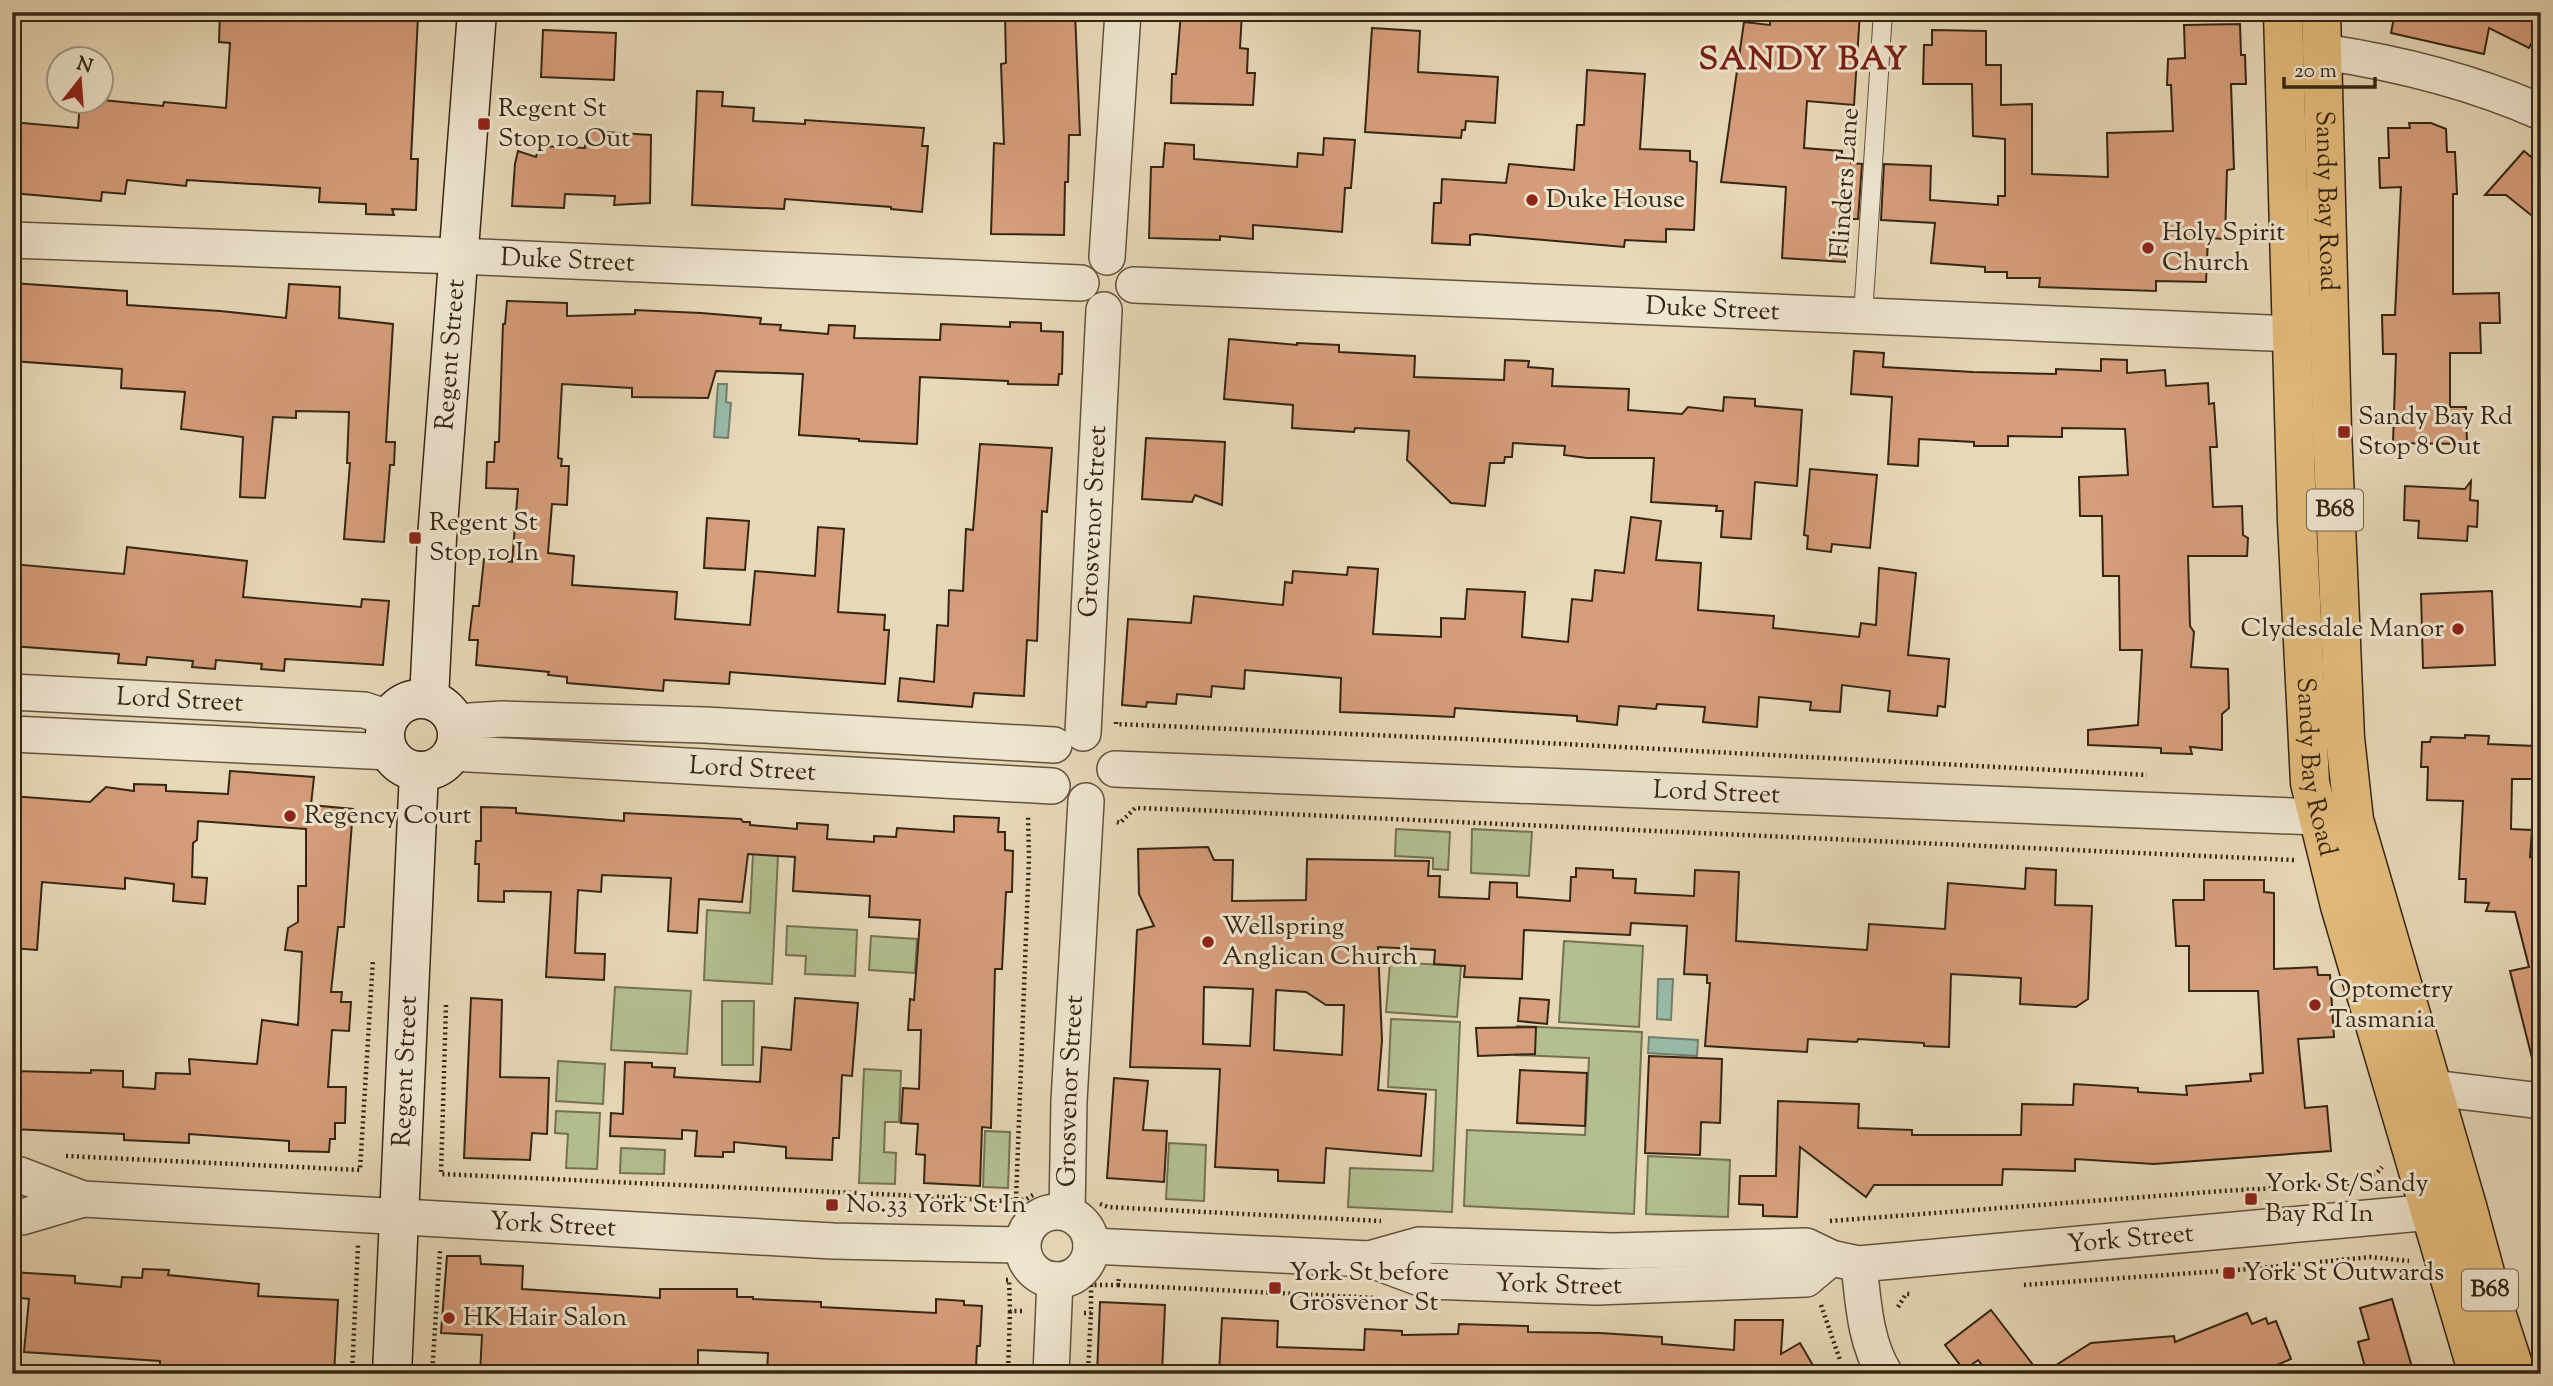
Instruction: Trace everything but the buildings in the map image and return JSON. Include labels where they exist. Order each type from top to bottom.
[{"type":"main road","name":"Sandy Bay Road","points":[[2283,12],[2287,211],[2305,726],[2310,783],[2316,817],[2344,919],[2450,1209],[2494,1306],[2516,1374]]},
{"type":"main road","name":"Sandy Bay Road","points":[[2322,12],[2344,738],[2354,820],[2433,1088],[2478,1374]]},
{"type":"main road","points":[[2285,52],[2323,52]]},
{"type":"main road","points":[[2292,334],[2330,336]]},
{"type":"main road","points":[[2316,817],[2354,820]]},
{"type":"street","name":"Regent Street","points":[[445,725],[438,524],[477,12]]},
{"type":"street","points":[[1107,257],[1123,12]]},
{"type":"street","points":[[2323,52],[2417,72],[2503,95],[2541,112]]},
{"type":"street","name":"Duke Street","points":[[12,240],[1081,283]]},
{"type":"street","points":[[1107,257],[1123,262],[1129,268],[1134,285],[1132,293],[1121,306],[1104,310],[1085,297],[1081,283],[1083,275],[1092,263],[1107,257]]},
{"type":"street","name":"Duke Street","points":[[1134,285],[2292,334]]},
{"type":"street","name":"Grosvenor Street","points":[[1069,739],[1104,310]]},
{"type":"street","name":"Lord Street","points":[[12,692],[364,710],[399,747]]},
{"type":"street","points":[[417,699],[445,725],[438,767],[399,747],[396,709],[405,702],[417,699]]},
{"type":"street","points":[[209,743],[212,701]]},
{"type":"street","name":"Lord Street","points":[[445,725],[502,719],[1069,739]]},
{"type":"street","name":"Lord Street","points":[[445,725],[702,767],[1052,786]]},
{"type":"street","points":[[702,767],[705,725]]},
{"type":"street","points":[[781,771],[783,730]]},
{"type":"street","name":"Lord Street","points":[[12,734],[209,743],[399,747]]},
{"type":"street","points":[[1093,735],[1109,748],[1115,769],[1114,778],[1103,793],[1086,801],[1067,799],[1052,786],[1046,765],[1069,739],[1093,735]]},
{"type":"street","name":"Regent Street","points":[[392,1374],[401,1215],[399,747]]},
{"type":"street","name":"Lord Street","points":[[1115,769],[2316,817]]},
{"type":"street","name":"Grosvenor Street","points":[[1068,1213],[1069,1101],[1086,801]]},
{"type":"street","points":[[2433,1088],[2541,1101]]},
{"type":"street","name":"York Street","points":[[12,1175],[20,1175],[83,1199],[834,1241],[1022,1245]]},
{"type":"street","name":"York Street","points":[[12,1217],[22,1217],[83,1199]]},
{"type":"street","name":"York Street","points":[[1091,1246],[1369,1259],[1428,1281],[1597,1287],[1806,1279],[1845,1261],[2450,1209]]},
{"type":"street","points":[[1057,1211],[1077,1217],[1085,1225],[1090,1234],[1091,1246],[1085,1266],[1066,1279],[1055,1280],[1045,1278],[1028,1265],[1022,1245],[1024,1234],[1037,1217],[1057,1211]]},
{"type":"street","points":[[1845,1261],[1864,1311],[1877,1362],[1885,1374]]},
{"type":"street","points":[[1051,1374],[1055,1280]]},
{"type":"lane","name":"Flinders Lane","points":[[1863,315],[1883,12]]},
{"type":"path","points":[[1117,714],[1116,724],[1515,741],[2152,775]]},
{"type":"path","points":[[1016,1199],[1029,858],[1028,811]]},
{"type":"path","points":[[54,1156],[360,1170]]},
{"type":"path","points":[[441,1174],[995,1201]]},
{"type":"path","points":[[352,1374],[358,1245]]},
{"type":"path","points":[[432,1374],[438,1251]]},
{"type":"path","points":[[2016,1286],[2250,1269],[2370,1257],[2410,1262]]},
{"type":"path","points":[[1906,1294],[1920,1293]]},
{"type":"path","points":[[1008,1374],[1010,1311]]},
{"type":"path","points":[[1825,1312],[1842,1365]]},
{"type":"path","points":[[1088,1374],[1091,1313]]},
{"type":"shaded area","points":[[718,384],[727,384],[726,402],[731,403],[728,438],[714,437]]},
{"type":"shaded area","points":[[1396,829],[1450,832],[1448,870],[1433,869],[1433,858],[1395,856]]},
{"type":"shaded area","points":[[1472,829],[1532,832],[1529,876],[1471,873]]},
{"type":"shaded area","points":[[753,854],[778,855],[772,984],[704,980],[707,910],[750,913]]},
{"type":"shaded area","points":[[787,926],[857,930],[855,976],[805,974],[806,956],[786,955]]},
{"type":"shaded area","points":[[871,936],[917,939],[915,973],[869,970]]},
{"type":"shaded area","points":[[1564,941],[1643,946],[1639,1027],[1559,1022]]},
{"type":"shaded area","points":[[1390,962],[1461,966],[1457,1017],[1386,1012]]},
{"type":"shaded area","points":[[1658,979],[1673,979],[1671,1020],[1657,1019]]},
{"type":"shaded area","points":[[615,987],[691,991],[687,1054],[611,1050]]},
{"type":"shaded area","points":[[722,1001],[754,1001],[753,1065],[722,1065]]},
{"type":"shaded area","points":[[1391,1019],[1460,1022],[1452,1212],[1348,1207],[1350,1168],[1433,1171],[1436,1090],[1388,1087]]},
{"type":"shaded area","points":[[1517,1026],[1642,1032],[1634,1214],[1464,1206],[1467,1130],[1585,1135],[1589,1058],[1515,1055]]},
{"type":"shaded area","points":[[1649,1037],[1698,1040],[1697,1056],[1648,1053]]},
{"type":"shaded area","points":[[558,1061],[605,1064],[603,1104],[556,1101]]},
{"type":"shaded area","points":[[864,1069],[901,1071],[899,1122],[885,1122],[884,1152],[896,1153],[895,1184],[859,1183]]},
{"type":"shaded area","points":[[556,1111],[600,1113],[597,1169],[566,1168],[568,1134],[555,1133]]},
{"type":"shaded area","points":[[985,1131],[1010,1132],[1008,1188],[983,1187]]},
{"type":"shaded area","points":[[1169,1143],[1206,1145],[1204,1201],[1166,1199]]},
{"type":"shaded area","points":[[621,1148],[665,1150],[664,1174],[620,1173]]},
{"type":"shaded area","points":[[1648,1156],[1730,1160],[1728,1217],[1646,1214]]},
{"type":"place","name":"Regent St Stop 10 Out","points":[[484,124]]},
{"type":"place","name":"Duke House","points":[[1532,200]]},
{"type":"place","name":"Holy Spirit Church","points":[[2148,248]]},
{"type":"place","name":"Sandy Bay Rd Stop 8 Out","points":[[2344,432]]},
{"type":"place","name":"Regent St Stop 10 In","points":[[415,538]]},
{"type":"place","name":"Clydesdale Manor","points":[[2458,629]]},
{"type":"place","name":"Regency Court","points":[[290,816]]},
{"type":"place","name":"Wellspring Anglican Church","points":[[1208,942]]},
{"type":"place","name":"Optometry Tasmania","points":[[2315,1005]]},
{"type":"place","name":"York St/Sandy Bay Rd In","points":[[2251,1199]]},
{"type":"place","name":"No.33 York St In","points":[[832,1205]]},
{"type":"place","name":"York St Outwards","points":[[2229,1273]]},
{"type":"place","name":"York St before Grosvenor St","points":[[1275,1288]]},
{"type":"place","name":"HK Hair Salon","points":[[449,1318]]},
{"type":"district","name":"SANDY BAY","points":[[1804,61]]}]
